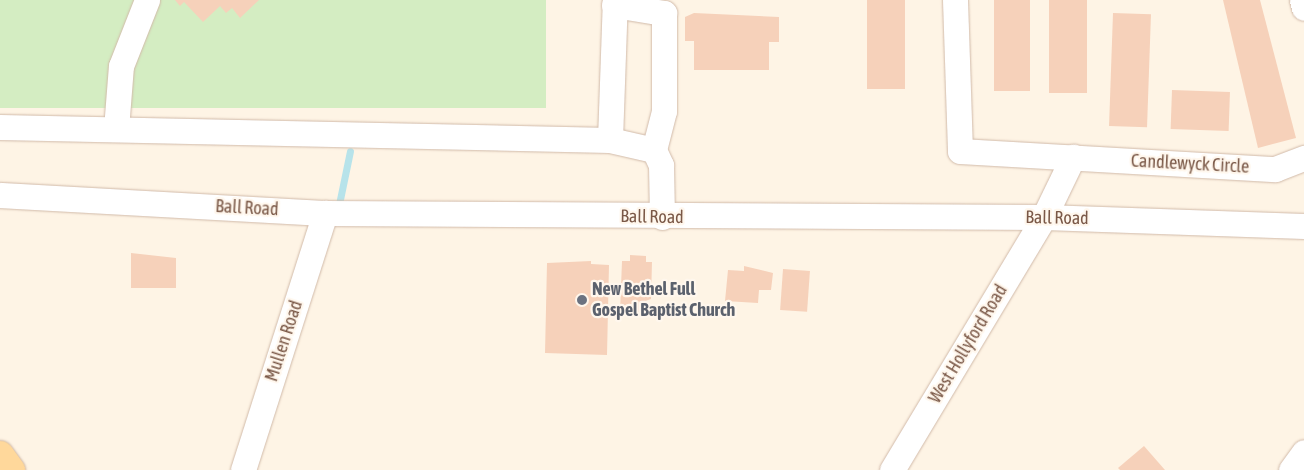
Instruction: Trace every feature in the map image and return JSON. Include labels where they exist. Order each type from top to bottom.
[{"type":"main road","points":[[0,455],[11,470]]},
{"type":"street","points":[[116,129],[121,66],[147,0]]},
{"type":"street","name":"Candlewyck Circle","points":[[955,0],[960,151],[1275,169],[1304,158]]},
{"type":"street","points":[[1302,0],[1304,8]]},
{"type":"street","points":[[610,140],[615,3],[664,12],[664,111],[654,150],[661,165],[662,217]]},
{"type":"street","points":[[0,127],[610,140],[654,150]]},
{"type":"street","points":[[1044,217],[1073,157]]},
{"type":"street","name":"Ball Road","points":[[0,195],[336,213],[662,217],[1044,217],[1304,226]]},
{"type":"street","name":"Mullen Road","points":[[243,470],[336,213]]},
{"type":"street","name":"West Hollyford Road","points":[[892,470],[1044,217]]},
{"type":"street","points":[[1291,470],[1304,452]]},
{"type":"green space","points":[[0,0],[546,0],[546,108],[0,108]]},
{"type":"building","points":[[175,0],[259,0],[240,18],[232,8],[226,13],[220,6],[203,22],[184,2],[180,6]]},
{"type":"building","points":[[867,0],[905,0],[905,89],[867,89]]},
{"type":"building","points":[[994,0],[1030,0],[1030,91],[994,91]]},
{"type":"building","points":[[1049,0],[1087,0],[1087,93],[1049,93]]},
{"type":"building","points":[[1223,0],[1260,0],[1296,138],[1258,148]]},
{"type":"building","points":[[694,13],[779,17],[779,42],[769,42],[769,70],[694,70],[694,41],[685,41],[685,17]]},
{"type":"building","points":[[1113,13],[1151,14],[1147,127],[1109,126]]},
{"type":"building","points":[[1172,90],[1230,92],[1229,131],[1171,129]]},
{"type":"building","points":[[131,253],[176,258],[176,288],[131,288]]},
{"type":"building","points":[[630,255],[646,256],[646,262],[652,262],[651,299],[642,302],[642,312],[620,312],[622,261],[630,261]]},
{"type":"building","points":[[591,261],[591,264],[609,265],[607,355],[545,353],[547,263]]},
{"type":"building","points":[[744,266],[773,273],[771,290],[759,290],[758,303],[725,301],[728,270],[744,271]]},
{"type":"building","points":[[783,269],[810,271],[807,312],[780,310]]},
{"type":"building","points":[[1144,446],[1165,470],[1120,470],[1118,468]]},
{"type":"waterway","points":[[338,209],[350,151]]},
{"type":"place","name":"New Bethel Full Gospel Baptist Church","points":[[582,300]]}]
